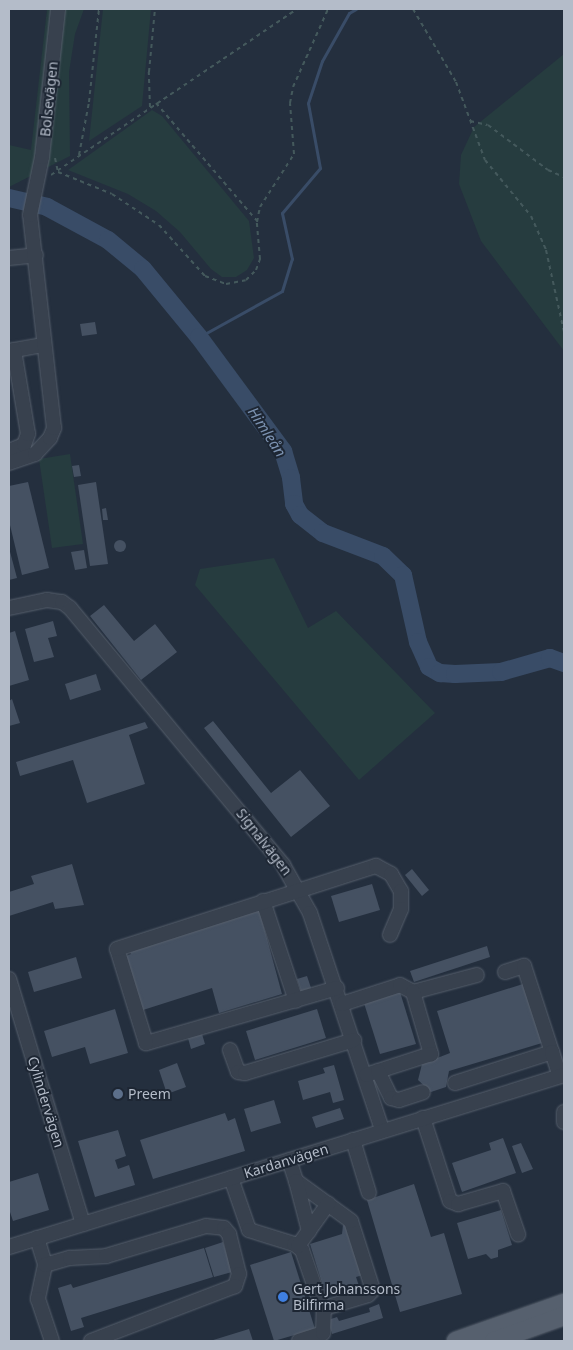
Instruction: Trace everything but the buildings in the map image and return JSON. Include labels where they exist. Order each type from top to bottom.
[{"type":"main road","points":[[456,1341],[564,1303]]},
{"type":"main road","points":[[494,1341],[564,1316]]},
{"type":"street","name":"Bolsevägen","points":[[36,255],[30,215],[37,185],[58,9]]},
{"type":"street","points":[[9,258],[36,255],[43,345],[54,428],[50,438],[35,454],[9,463]]},
{"type":"street","points":[[9,451],[24,445],[28,434],[11,351],[43,345]]},
{"type":"street","name":"Signalvägen","points":[[9,608],[47,600],[62,602],[78,615],[283,865],[299,889],[337,988],[354,1040],[372,1073],[382,1130]]},
{"type":"street","points":[[337,988],[146,1043],[119,964],[117,949],[366,867],[384,868],[401,891],[401,909],[390,935]]},
{"type":"street","points":[[263,901],[296,1001]]},
{"type":"street","points":[[505,972],[524,966],[552,1052],[562,1075]]},
{"type":"street","points":[[412,992],[477,975]]},
{"type":"street","name":"Cylindervägen","points":[[9,980],[83,1224]]},
{"type":"street","points":[[342,1004],[400,985],[412,992],[431,1054],[372,1073],[391,1098],[399,1100],[422,1092]]},
{"type":"street","points":[[230,1050],[238,1072],[245,1073],[354,1040]]},
{"type":"street","points":[[455,1083],[552,1052]]},
{"type":"street","name":"Kardanvägen","points":[[9,1247],[562,1075]]},
{"type":"street","points":[[564,1112],[564,1122]]},
{"type":"street","points":[[424,1118],[450,1201],[458,1204],[503,1191],[518,1234]]},
{"type":"street","points":[[353,1140],[369,1193]]},
{"type":"street","points":[[289,1160],[309,1230]]},
{"type":"street","points":[[231,1178],[249,1230],[298,1246],[324,1307],[323,1333],[298,1341]]},
{"type":"street","points":[[296,1181],[351,1221],[373,1290],[368,1295],[324,1307]]},
{"type":"street","points":[[298,1246],[328,1204]]},
{"type":"street","points":[[45,1265],[70,1258],[106,1256],[206,1226],[224,1228],[229,1234],[239,1274],[235,1286],[91,1341]]},
{"type":"street","points":[[37,1238],[45,1265],[38,1298],[52,1341]]},
{"type":"path","points":[[79,155],[89,102],[99,9]]},
{"type":"path","points":[[150,108],[149,72],[155,9]]},
{"type":"path","points":[[37,185],[297,9]]},
{"type":"path","points":[[58,172],[94,185],[130,205],[172,236],[198,271],[220,283],[239,283],[256,270],[261,251],[257,222],[264,200],[294,154],[290,96],[298,72],[328,9]]},
{"type":"path","points":[[413,9],[450,70],[485,160],[531,216],[546,250],[564,332]]},
{"type":"path","points":[[156,103],[257,222]]},
{"type":"path","points":[[470,121],[488,125],[548,170],[564,178]]},
{"type":"green space","points":[[47,9],[84,9],[75,34],[69,72],[70,156],[9,187],[9,145],[31,150]]},
{"type":"green space","points":[[103,9],[151,9],[142,106],[89,141]]},
{"type":"green space","points":[[564,54],[564,351],[481,241],[459,184],[461,155],[474,127]]},
{"type":"green space","points":[[152,110],[162,116],[249,221],[254,258],[247,270],[236,277],[222,277],[211,269],[180,232],[156,211],[128,194],[68,170]]},
{"type":"green space","points":[[70,454],[83,544],[52,548],[39,459]]},
{"type":"green space","points":[[274,558],[308,628],[336,611],[435,713],[359,780],[195,585],[200,569]]},
{"type":"waterway","points":[[199,337],[282,291],[292,259],[282,213],[320,168],[308,103],[322,61],[349,13],[356,9]]},
{"type":"waterway","name":"Himleån","points":[[9,198],[47,207],[108,240],[143,269],[199,337],[283,451],[291,478],[294,504],[300,515],[323,533],[383,556],[403,575],[418,642],[429,667],[440,673],[455,674],[501,672],[550,658],[564,663]]},
{"type":"place","name":"Preem","points":[[118,1094]]},
{"type":"place","name":"Gert Johanssons Bilfirma","points":[[283,1297]]}]
